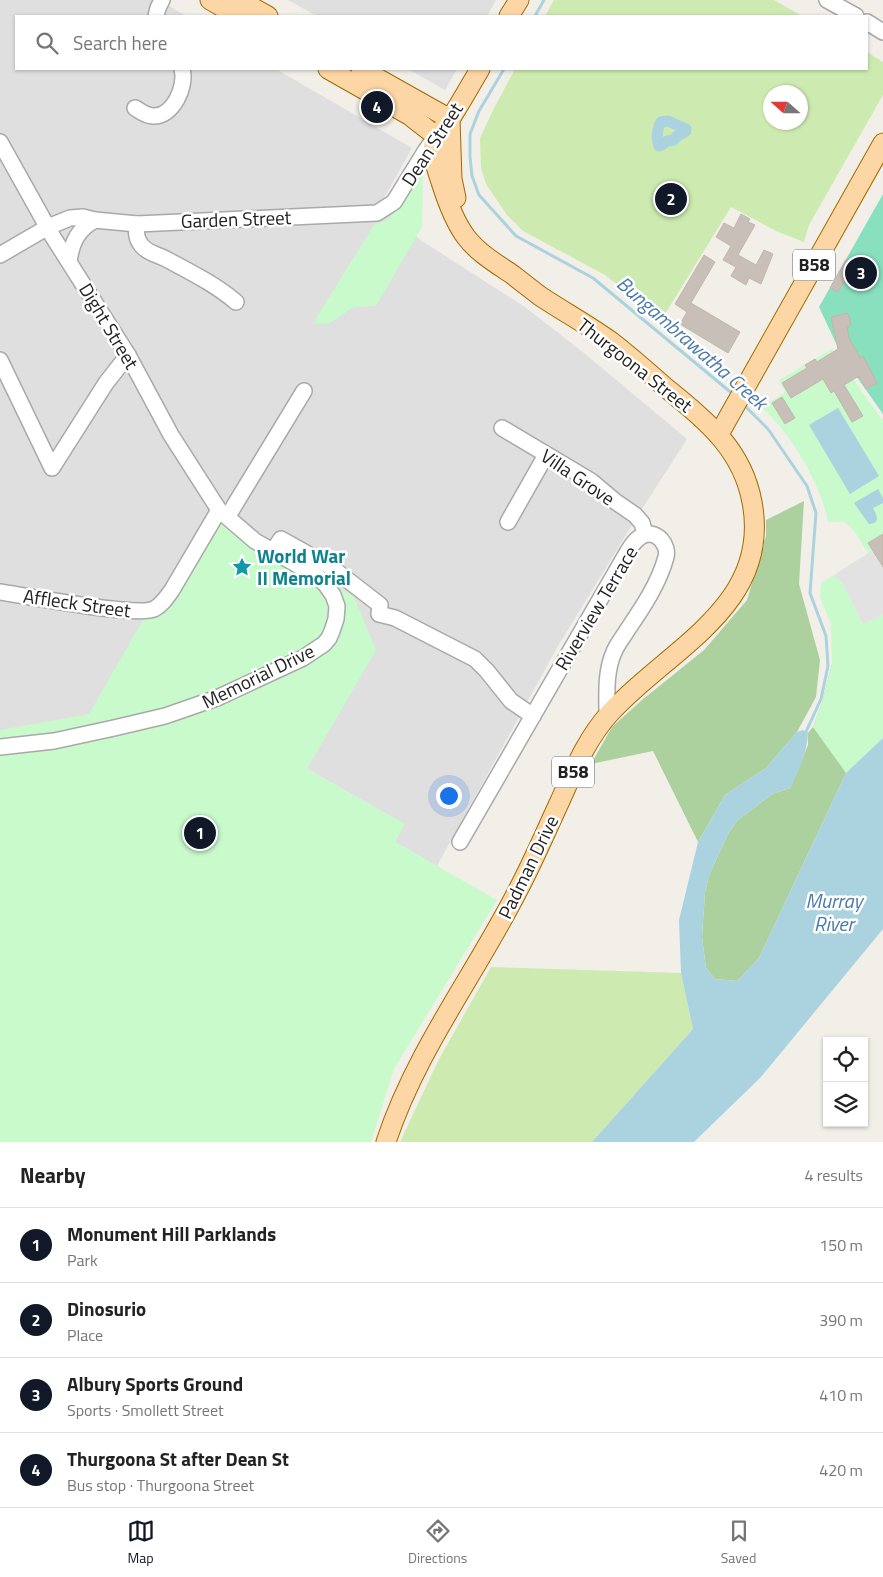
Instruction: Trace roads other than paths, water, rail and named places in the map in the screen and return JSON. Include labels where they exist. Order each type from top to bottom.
[{"type":"main road","points":[[210,0],[236,15]]},
{"type":"main road","points":[[239,0],[266,15]]},
{"type":"main road","points":[[511,15],[519,0]]},
{"type":"main road","points":[[335,70],[357,73],[450,119]]},
{"type":"main road","name":"Dean Street","points":[[436,136],[450,119],[479,70]]},
{"type":"main road","points":[[357,73],[436,136]]},
{"type":"main road","name":"Thurgoona Street","points":[[450,119],[452,170],[457,200],[473,233],[498,265]]},
{"type":"main road","name":"Thurgoona Street","points":[[436,136],[433,146],[437,168],[452,213],[472,244],[540,296],[612,342],[704,419],[719,434]]},
{"type":"main road","name":"B58","points":[[719,434],[883,143]]},
{"type":"main road","name":"Padman Drive","points":[[386,1142],[402,1099],[428,1046],[504,917],[578,763],[596,730],[641,683],[718,617],[742,581],[754,543],[755,521],[753,504],[741,467],[719,434]]},
{"type":"street","points":[[156,15],[162,0]]},
{"type":"street","points":[[827,0],[854,15]]},
{"type":"street","points":[[135,108],[149,116],[163,114],[168,110],[184,81],[182,70]]},
{"type":"street","name":"Dean Street","points":[[377,213],[394,202],[436,136]]},
{"type":"street","name":"Dight Street","points":[[0,142],[51,232],[128,355],[171,434],[221,512]]},
{"type":"street","name":"Garden Street","points":[[0,254],[51,232],[70,218],[83,217],[137,224],[377,213]]},
{"type":"street","points":[[69,261],[70,251],[76,237],[86,225],[95,220]]},
{"type":"street","points":[[137,224],[136,236],[140,244],[147,251],[199,277],[236,302]]},
{"type":"street","points":[[0,360],[52,468],[106,383],[128,355]]},
{"type":"street","points":[[221,512],[231,511],[304,391]]},
{"type":"street","name":"Villa Grove","points":[[502,428],[591,481],[635,515],[642,523],[645,534]]},
{"type":"street","points":[[508,522],[546,455]]},
{"type":"street","name":"Memorial Drive","points":[[0,747],[54,741],[172,713],[217,698],[313,651],[329,638],[336,619],[336,606],[333,596],[326,585],[316,576],[246,534],[221,512]]},
{"type":"street","name":"Affleck Street","points":[[0,592],[120,610],[143,611],[154,609],[164,602],[221,512]]},
{"type":"street","name":"Riverview Terrace","points":[[460,842],[628,551],[635,541],[645,534],[656,535],[667,548],[666,556],[646,601],[614,652],[607,674],[607,717]]},
{"type":"street","points":[[273,551],[281,539],[331,567],[380,606],[379,614],[395,618],[475,659],[511,701],[533,716]]},
{"type":"water","points":[[838,408],[879,476],[850,494],[809,425]]},
{"type":"water","points":[[878,489],[883,498],[883,503],[873,508],[877,521],[869,524],[854,503]]},
{"type":"water","name":"Murray River","points":[[803,730],[808,733],[806,748],[790,788],[772,794],[738,820],[729,832],[710,873],[705,892],[702,937],[706,968],[715,979],[737,981],[759,958],[846,773],[883,738],[883,929],[761,1077],[694,1142],[592,1142],[693,1029],[681,973],[679,920],[698,842],[725,795],[766,768],[797,732]]},
{"type":"waterway","name":"Bungambrawatha Creek","points":[[536,15],[544,0]]},
{"type":"waterway","name":"Bungambrawatha Creek","points":[[503,70],[479,111],[470,134],[472,176],[479,195],[516,236],[593,278],[734,395]]},
{"type":"waterway","points":[[659,146],[657,134],[661,122],[668,121],[686,129],[674,140],[667,141],[662,145]]},
{"type":"waterway","name":"Bungambrawatha Creek","points":[[743,404],[768,429],[807,486],[816,513],[810,593],[826,636],[828,666],[821,699],[805,734]]},
{"type":"place","name":"Thurgoona St after Dean St","points":[[377,107]]},
{"type":"place","name":"Dinosurio","points":[[671,199]]},
{"type":"place","name":"Albury Sports Ground","points":[[861,273]]},
{"type":"place","name":"World War II Memorial","points":[[242,567]]},
{"type":"place","name":"Monument Hill Parklands","points":[[200,833]]}]
